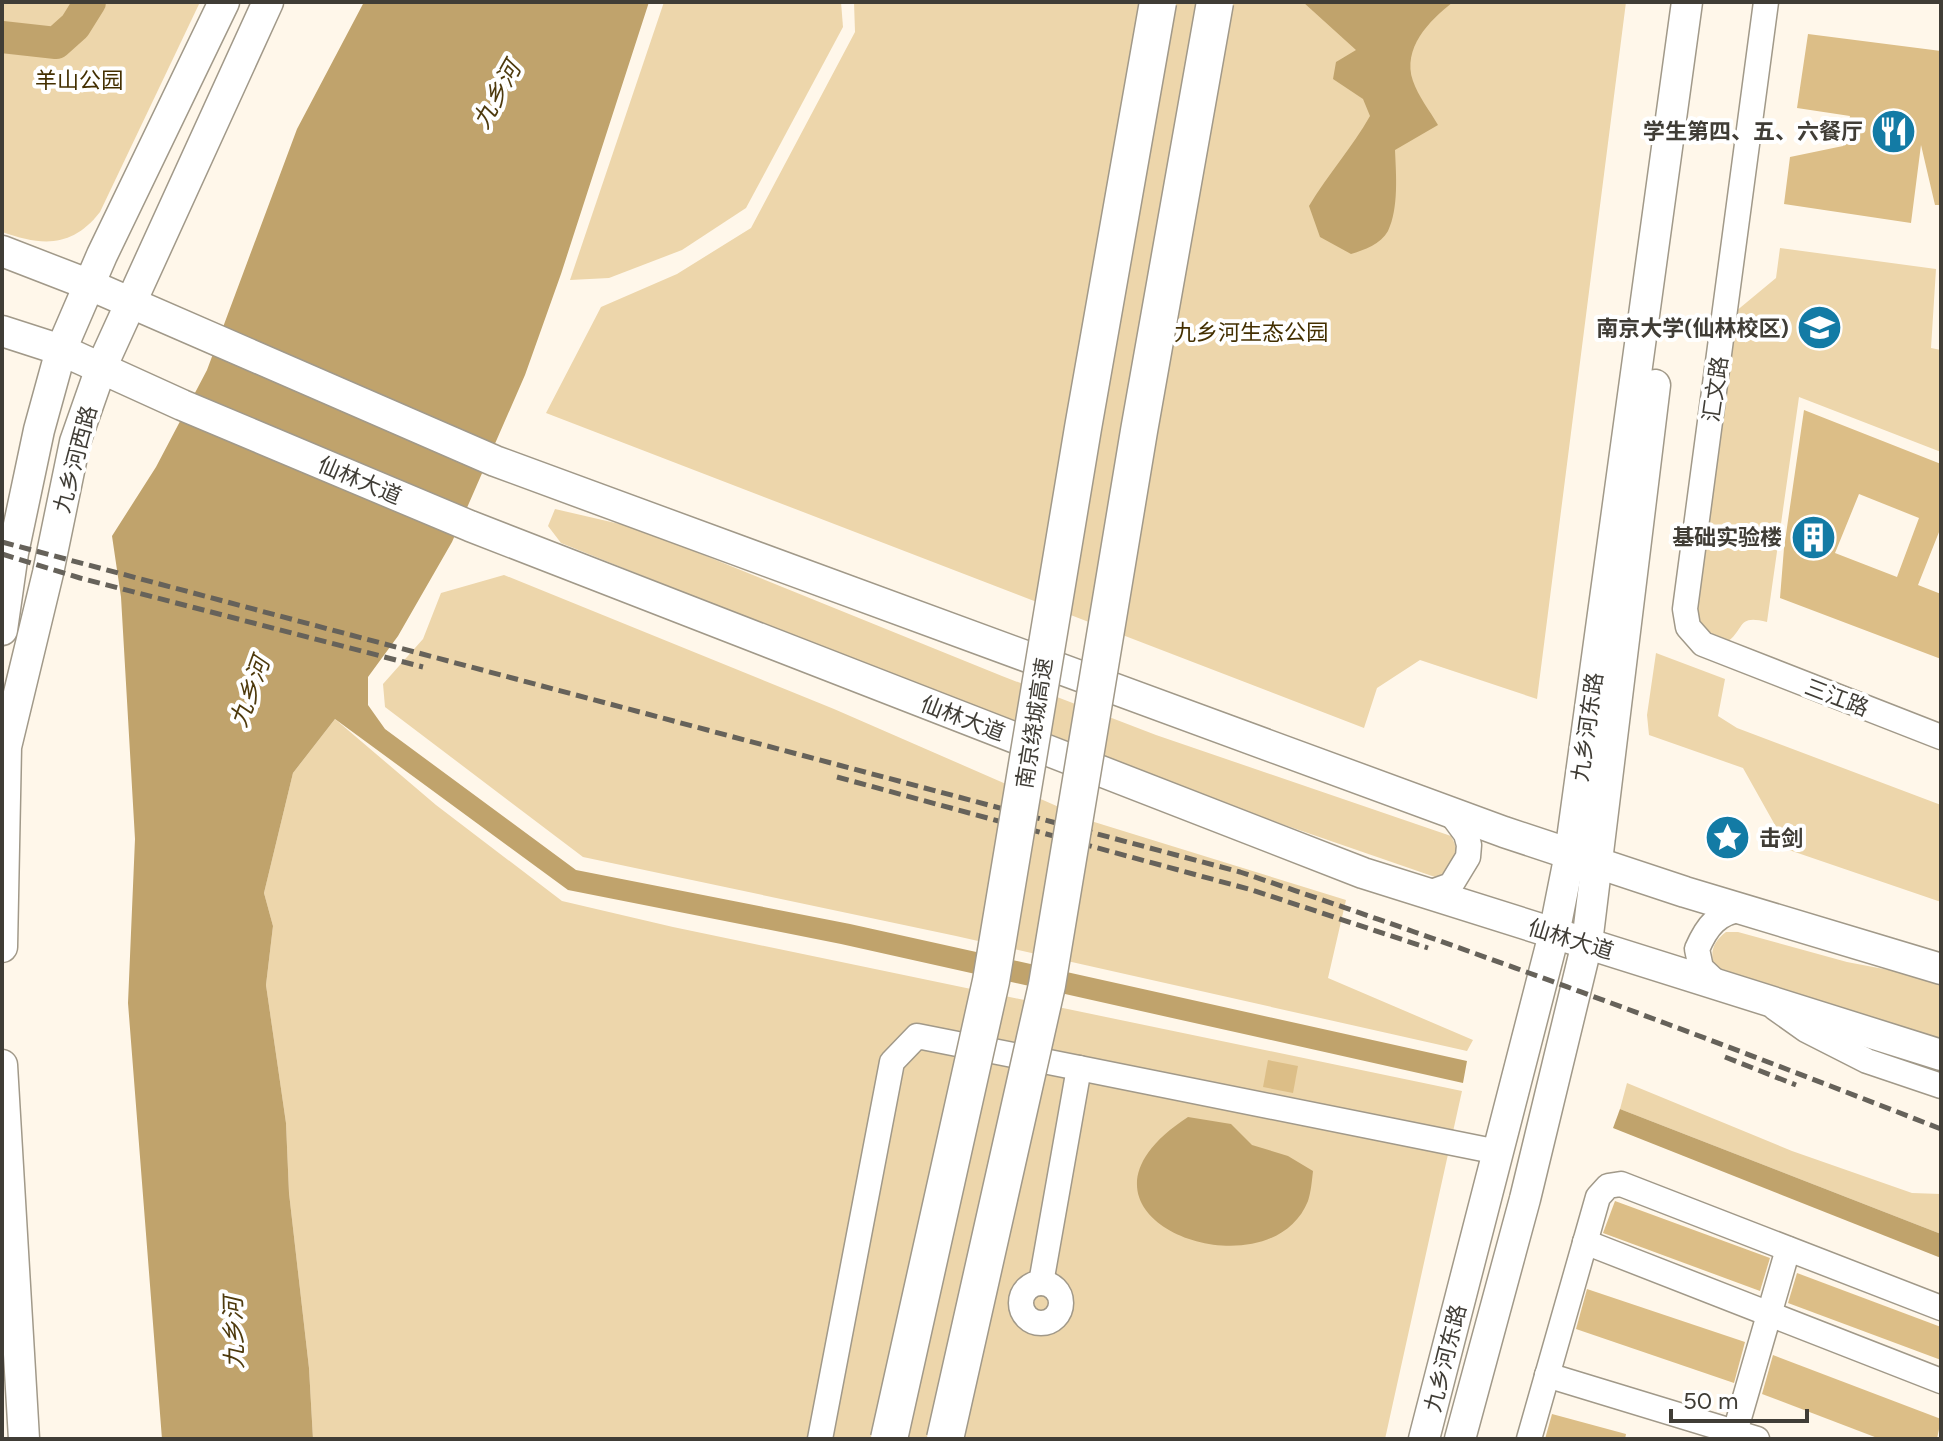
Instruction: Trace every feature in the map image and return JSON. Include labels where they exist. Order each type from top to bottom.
[{"type":"highway","name":"南京绕城高速","points":[[889,1439],[991,981],[1080,443],[1158,2]]},
{"type":"highway","points":[[945,1439],[1047,985],[1139,431],[1215,2]]},
{"type":"main road","name":"九乡河西路","points":[[2,630],[13,553],[39,430],[61,350],[224,2]]},
{"type":"main road","name":"九乡河西路","points":[[2,947],[6,747],[48,573],[75,442],[101,368],[268,2]]},
{"type":"main road","name":"九乡河东路","points":[[1460,1439],[1525,1199],[1587,943],[1584,858],[1687,2]]},
{"type":"main road","name":"九乡河东路","points":[[1424,1439],[1554,934],[1584,858],[1704,2]]},
{"type":"main road","points":[[2,251],[90,285],[495,461],[1449,811],[1584,858],[1941,969]]},
{"type":"main road","name":"仙林大道","points":[[2,331],[61,350],[182,405],[470,526],[1363,873],[1941,1055]]},
{"type":"main road","points":[[2,1065],[10,1334],[24,1439]]},
{"type":"street","name":"汇文路","points":[[1733,656],[1703,644],[1688,627],[1685,609],[1766,2]]},
{"type":"street","name":"三江路","points":[[1733,656],[1941,737]]},
{"type":"street","points":[[1426,894],[1451,885],[1468,857],[1466,834],[1449,811]]},
{"type":"street","points":[[1719,985],[1701,968],[1697,949],[1713,921],[1726,912],[1743,909]]},
{"type":"street","points":[[1763,999],[1806,1030],[1867,1061],[1941,1086]]},
{"type":"street","points":[[820,1439],[892,1062],[917,1036],[1498,1152]]},
{"type":"street","points":[[1041,1283],[1079,1068]]},
{"type":"street","points":[[1529,1439],[1598,1197],[1608,1186],[1621,1184],[1941,1308]]},
{"type":"street","points":[[1585,1242],[1941,1381]]},
{"type":"street","points":[[1547,1375],[1746,1436],[1768,1313],[1788,1249]]},
{"type":"green space","name":"羊山公园","points":[[2,2],[200,2],[100,212],[78,232],[56,241],[30,240],[2,232]]},
{"type":"green space","points":[[664,2],[841,2],[843,27],[746,208],[682,250],[609,278],[570,280]]},
{"type":"green space","name":"九乡河生态公园","points":[[854,2],[1626,2],[1537,699],[1420,660],[1377,688],[1364,728],[546,413],[601,307],[677,274],[751,228],[855,32]]},
{"type":"green space","points":[[1780,248],[1936,269],[1931,348],[1941,350],[1941,452],[1799,397],[1767,622],[1746,621],[1726,643],[1705,632],[1695,618],[1735,312],[1776,278]]},
{"type":"green space","points":[[555,509],[637,528],[1156,735],[1451,836],[1457,851],[1456,862],[1435,877],[1142,776],[561,543],[548,526]]},
{"type":"green space","points":[[504,575],[834,709],[1091,821],[1346,900],[1328,978],[1473,1040],[1467,1051],[956,936],[583,857],[385,707],[383,684],[423,639],[441,593]]},
{"type":"green space","points":[[1656,653],[1725,679],[1718,716],[1737,728],[1941,805],[1941,902],[1789,850],[1743,768],[1649,735],[1647,715]]},
{"type":"green space","points":[[335,719],[436,805],[562,901],[673,927],[1462,1091],[1385,1439],[313,1439],[309,1368],[289,1193],[286,1123],[266,985],[273,926],[264,893],[293,773]]},
{"type":"green space","points":[[1726,932],[1738,932],[1847,962],[1941,980],[1941,1040],[1715,969],[1713,948]]},
{"type":"green space","points":[[1627,1083],[1792,1151],[1912,1193],[1941,1194],[1941,1234],[1620,1109]]},
{"type":"water","name":"九乡河","points":[[364,2],[649,2],[525,375],[452,542],[398,636],[368,677],[368,705],[385,729],[576,870],[850,924],[1467,1061],[1463,1083],[841,944],[568,890],[335,719],[293,773],[264,893],[273,926],[266,985],[286,1123],[289,1193],[309,1368],[313,1439],[162,1439],[128,1003],[135,839],[121,597],[112,536],[156,467],[207,370],[297,129]]},
{"type":"water","points":[[1303,2],[1453,2],[1420,36],[1411,57],[1415,87],[1438,125],[1395,150],[1392,222],[1385,236],[1377,243],[1351,254],[1320,237],[1309,206],[1370,116],[1363,99],[1333,79],[1336,62],[1356,50]]},
{"type":"water","points":[[1620,1109],[1941,1234],[1941,1258],[1613,1128]]},
{"type":"water","points":[[1188,1117],[1231,1124],[1252,1145],[1288,1156],[1313,1171],[1308,1201],[1285,1230],[1251,1244],[1212,1244],[1176,1234],[1149,1213],[1137,1186],[1148,1153]]},
{"type":"building","name":"学生第四、五、六餐厅","points":[[1808,34],[1941,51],[1941,205],[1935,205],[1921,145],[1911,223],[1784,204],[1790,157],[1843,146],[1850,116],[1797,108]]},
{"type":"building","name":"基础实验楼","points":[[1804,410],[1941,464],[1941,527],[1918,585],[1941,594],[1941,659],[1780,598]],"holes":[[[1859,494],[1919,518],[1897,577],[1835,553]]]},
{"type":"building","points":[[1268,1060],[1298,1066],[1293,1093],[1263,1087]]},
{"type":"building","points":[[1615,1201],[1770,1258],[1760,1291],[1603,1233]]},
{"type":"building","points":[[1797,1273],[1941,1327],[1941,1360],[1788,1303]]},
{"type":"building","points":[[1587,1289],[1745,1342],[1734,1383],[1576,1329]]},
{"type":"building","points":[[1773,1355],[1941,1419],[1937,1439],[1880,1439],[1762,1394]]},
{"type":"building","points":[[1552,1414],[1626,1434],[1625,1439],[1545,1439]]},
{"type":"waterway","points":[[2,37],[56,43],[75,26],[90,2]]},
{"type":"railway","points":[[2,542],[1240,872],[1592,996],[1941,1129]]},
{"type":"railway","points":[[2,554],[80,578],[423,667]]},
{"type":"railway","points":[[837,777],[1252,890],[1428,948]]},
{"type":"railway","points":[[1725,1057],[1796,1085]]},
{"type":"place","name":"学生第四、五、六餐厅","points":[[1894,131]]},
{"type":"place","name":"南京大学(仙林校区)","points":[[1820,328]]},
{"type":"place","name":"基础实验楼","points":[[1813,537]]},
{"type":"place","name":"击剑","points":[[1728,838]]}]
